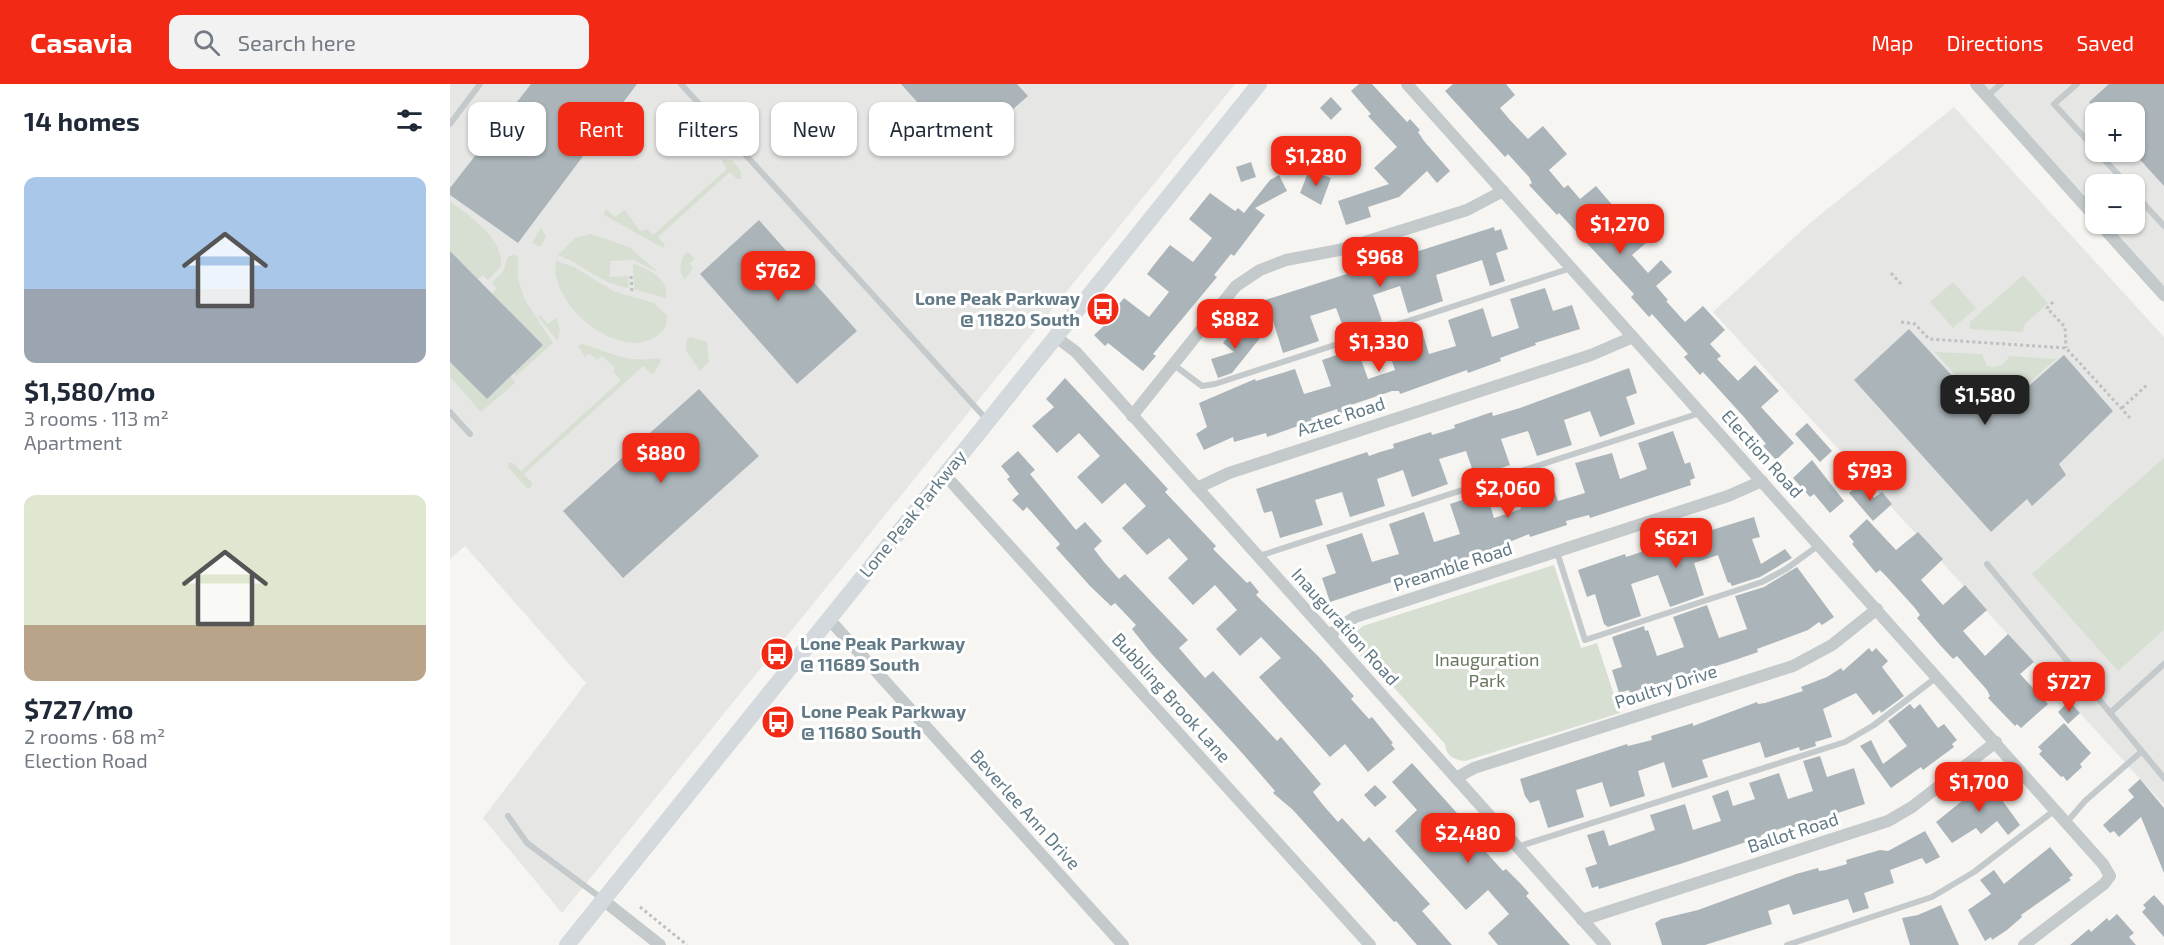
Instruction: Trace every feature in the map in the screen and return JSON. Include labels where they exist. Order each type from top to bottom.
[{"type":"main road","name":"Lone Peak Parkway","points":[[567,945],[1259,84]]},
{"type":"street","name":"Election Road","points":[[1407,84],[2094,852],[2110,876],[2096,892],[2024,945]]},
{"type":"street","points":[[1976,84],[2085,206]]},
{"type":"street","points":[[1132,416],[1236,286],[1260,270],[1286,260],[1339,250],[1467,210],[1503,191]]},
{"type":"street","points":[[2109,234],[2164,296]]},
{"type":"street","name":"Inauguration Road","points":[[1056,337],[1076,352],[1605,945]]},
{"type":"street","name":"Aztec Road","points":[[1197,488],[1229,473],[1591,355],[1633,337]]},
{"type":"street","name":"Bubbling Brook Lane","points":[[945,475],[1370,945]]},
{"type":"street","name":"Preamble Road","points":[[1329,635],[1355,617],[1728,496],[1762,481]]},
{"type":"street","name":"Poultry Drive","points":[[1456,778],[1474,768],[1793,666],[1832,645],[1877,609]]},
{"type":"street","name":"Beverlee Ann Drive","points":[[828,618],[1123,945]]},
{"type":"street","name":"Ballot Road","points":[[1582,920],[1888,820],[1912,807],[1996,742]]},
{"type":"street","points":[[603,900],[660,945]]},
{"type":"lane","points":[[450,124],[480,84]]},
{"type":"lane","points":[[681,84],[988,422]]},
{"type":"lane","points":[[1987,96],[2001,84]]},
{"type":"lane","points":[[2077,84],[2054,104],[2085,139]]},
{"type":"lane","points":[[2106,162],[2118,174]]},
{"type":"lane","points":[[2145,205],[2164,226]]},
{"type":"lane","points":[[1174,365],[1196,382],[1209,386],[1572,268]]},
{"type":"lane","points":[[450,412],[470,434]]},
{"type":"lane","points":[[1258,556],[1701,413]]},
{"type":"lane","points":[[1557,552],[1585,640],[1762,582],[1786,569],[1819,545]]},
{"type":"lane","points":[[1987,564],[2164,778]]},
{"type":"lane","points":[[2110,713],[2164,664]]},
{"type":"lane","points":[[1518,847],[1845,742],[1874,726],[1937,676]]},
{"type":"lane","points":[[2067,822],[2085,801],[2141,752]]},
{"type":"lane","points":[[1787,945],[1932,897],[1974,872],[2056,810]]},
{"type":"lane","points":[[508,816],[527,843],[603,900]]},
{"type":"path","points":[[1891,273],[1901,284]]},
{"type":"path","points":[[631,276],[632,292]]},
{"type":"path","points":[[2053,302],[2047,308],[2065,327],[2066,348],[2130,418]]},
{"type":"path","points":[[1901,322],[1915,324],[1929,339],[2066,348]]},
{"type":"path","points":[[2122,408],[2147,386]]},
{"type":"path","points":[[640,907],[687,945]]},
{"type":"shaded area","points":[[450,84],[1235,84],[562,913],[483,818],[586,683],[465,546],[450,559]]},
{"type":"shaded area","points":[[1976,84],[2164,84],[2164,303],[2105,234],[2145,234],[2145,174],[2085,174],[2085,210]]},
{"type":"shaded area","points":[[1954,107],[2164,337],[2164,805],[1713,312],[1810,223]]},
{"type":"green space","points":[[723,159],[732,160],[741,171],[741,179],[737,179],[730,172],[658,237],[665,245],[663,248],[604,215],[606,209],[615,217],[625,210],[640,231],[647,229],[653,235],[727,169],[722,162]]},
{"type":"green space","points":[[450,201],[484,229],[497,246],[501,266],[488,280],[483,275],[478,279],[450,251]]},
{"type":"green space","points":[[541,227],[546,237],[540,247],[532,243]]},
{"type":"green space","points":[[591,234],[629,247],[659,273],[633,260],[610,261],[610,277],[628,276],[629,288],[601,279],[558,255],[575,238]]},
{"type":"green space","points":[[688,252],[695,259],[690,263],[693,268],[685,279],[680,266],[685,253]]},
{"type":"green space","points":[[513,254],[518,257],[518,279],[525,300],[553,343],[516,376],[514,373],[542,344],[492,293],[497,288],[492,283],[504,270],[507,258]]},
{"type":"green space","points":[[556,261],[574,267],[613,291],[654,303],[667,316],[666,326],[652,339],[634,343],[615,339],[596,329],[578,315],[565,298],[557,279]]},
{"type":"green space","points":[[633,264],[645,268],[661,280],[665,286],[666,298],[634,289]]},
{"type":"green space","points":[[2023,275],[2048,303],[2024,325],[2023,332],[1970,329],[1970,322]]},
{"type":"green space","points":[[1953,282],[1976,308],[1953,328],[1930,302]]},
{"type":"green space","points":[[540,315],[548,324],[556,318],[560,329],[558,341],[538,317]]},
{"type":"green space","points":[[687,338],[707,342],[709,362],[700,371],[686,351]]},
{"type":"green space","points":[[583,344],[620,357],[660,358],[661,361],[653,375],[643,366],[524,474],[532,483],[531,488],[527,488],[508,467],[509,463],[513,463],[521,471],[621,380],[613,371],[615,368],[602,356],[597,360],[589,353],[585,357],[578,346]]},
{"type":"green space","points":[[1935,352],[1982,354],[1987,366],[1991,367],[2003,364],[2009,356],[2056,359],[2015,395],[1994,388],[1971,393]]},
{"type":"green space","points":[[450,362],[487,399],[511,376],[515,383],[481,412],[450,377]]},
{"type":"green space","points":[[2164,458],[2164,630],[2118,671],[2032,574]]},
{"type":"green space","name":"Inauguration Park","points":[[1554,565],[1581,648],[1597,643],[1620,713],[1465,761],[1457,760],[1447,752],[1445,744],[1368,659],[1361,657],[1352,640],[1355,633],[1363,626]]},
{"type":"building","points":[[531,84],[637,84],[624,102],[558,102],[558,156],[583,156],[518,243],[450,195],[450,188],[475,156],[546,156],[546,102],[517,102]]},
{"type":"building","points":[[901,84],[1017,84],[1028,96],[1014,108],[1014,102],[917,102]]},
{"type":"building","points":[[1359,84],[1372,84],[1407,122],[1410,119],[1420,130],[1418,132],[1424,141],[1450,171],[1437,183],[1427,171],[1399,197],[1368,207],[1371,217],[1346,225],[1338,201],[1389,184],[1374,168],[1397,147],[1368,116],[1371,114],[1351,91]]},
{"type":"building","points":[[1453,84],[1506,84],[1515,95],[1500,108],[1509,119],[1528,139],[1543,126],[1567,154],[1549,170],[1564,188],[1568,185],[1580,199],[1596,186],[1620,214],[1602,229],[1619,249],[1637,232],[1646,243],[1632,255],[1648,273],[1661,260],[1672,272],[1656,286],[1668,300],[1666,301],[1685,322],[1703,306],[1725,330],[1710,344],[1721,356],[1717,359],[1738,381],[1755,365],[1779,391],[1761,407],[1794,443],[1776,460],[1763,446],[1766,444],[1744,417],[1703,372],[1700,375],[1684,357],[1688,354],[1652,314],[1649,317],[1631,297],[1634,294],[1559,213],[1557,215],[1529,185],[1532,183],[1529,177],[1508,154],[1505,157],[1445,91]]},
{"type":"building","points":[[2109,84],[2164,84],[2164,186],[2142,162],[2145,162],[2145,102],[2089,102]]},
{"type":"building","points":[[1331,97],[1342,109],[1331,120],[1320,108]]},
{"type":"building","points":[[1296,148],[1311,153],[1306,168],[1291,163]]},
{"type":"building","points":[[1251,162],[1256,177],[1241,182],[1236,167]]},
{"type":"building","points":[[1309,170],[1331,178],[1321,205],[1300,193]]},
{"type":"building","points":[[1279,175],[1287,191],[1255,208],[1265,215],[1234,256],[1231,254],[1214,275],[1217,277],[1153,354],[1156,356],[1143,371],[1108,343],[1105,346],[1094,335],[1118,313],[1114,310],[1124,298],[1149,317],[1169,292],[1147,274],[1157,261],[1170,245],[1193,262],[1212,238],[1189,219],[1210,193],[1235,211],[1238,208],[1244,213],[1270,180]]},
{"type":"building","points":[[759,220],[857,331],[797,384],[700,274]]},
{"type":"building","points":[[1494,227],[1495,231],[1501,229],[1508,249],[1496,253],[1505,281],[1490,286],[1482,260],[1436,275],[1443,301],[1408,313],[1400,286],[1373,295],[1382,321],[1345,332],[1336,308],[1310,316],[1319,341],[1283,353],[1273,321],[1266,331],[1257,307],[1263,305],[1262,301]]},
{"type":"building","points":[[450,251],[543,345],[487,399],[450,362]]},
{"type":"building","points":[[1545,288],[1553,311],[1572,305],[1580,329],[1535,343],[1536,345],[1500,358],[1501,361],[1468,373],[1467,370],[1400,394],[1399,391],[1392,391],[1351,405],[1352,409],[1339,414],[1337,409],[1311,418],[1312,421],[1267,437],[1266,433],[1234,442],[1233,437],[1204,450],[1196,434],[1207,427],[1199,403],[1255,379],[1256,381],[1295,369],[1304,394],[1331,386],[1322,360],[1357,348],[1368,379],[1395,370],[1385,340],[1421,328],[1429,354],[1456,346],[1448,320],[1483,308],[1492,337],[1519,328],[1510,299]]},
{"type":"building","points":[[1240,322],[1260,338],[1232,373],[1218,378],[1211,359],[1234,352],[1223,343]]},
{"type":"building","points":[[1909,329],[1970,395],[1990,388],[2004,390],[2015,398],[2064,355],[2113,411],[2059,464],[2066,475],[2032,506],[2027,499],[1991,532],[1854,380]]},
{"type":"building","points":[[1629,368],[1637,393],[1626,397],[1635,424],[1600,437],[1590,411],[1564,420],[1572,445],[1537,456],[1528,431],[1501,439],[1510,465],[1475,477],[1466,451],[1439,459],[1448,484],[1412,497],[1403,470],[1377,479],[1385,506],[1350,517],[1342,492],[1315,500],[1323,525],[1280,538],[1272,511],[1264,513],[1256,489],[1367,452],[1369,456],[1394,448],[1393,444],[1431,432],[1432,435],[1455,428],[1454,425],[1492,412],[1493,416],[1520,408]]},
{"type":"building","points":[[1065,378],[1168,489],[1165,492],[1216,546],[1213,549],[1247,583],[1250,581],[1259,592],[1256,595],[1318,656],[1354,696],[1351,699],[1369,719],[1372,717],[1393,743],[1391,744],[1395,749],[1368,772],[1345,744],[1330,757],[1259,677],[1281,658],[1261,637],[1240,656],[1216,629],[1237,610],[1215,585],[1193,605],[1168,578],[1188,559],[1169,538],[1147,555],[1122,528],[1146,506],[1125,483],[1102,504],[1077,477],[1100,456],[1079,433],[1057,453],[1032,426],[1054,407],[1046,399]]},
{"type":"building","points":[[699,389],[759,456],[623,578],[563,511]]},
{"type":"building","points":[[1807,423],[1832,451],[1820,462],[1795,434]]},
{"type":"building","points":[[1673,431],[1685,464],[1690,462],[1695,478],[1690,480],[1691,485],[1590,518],[1589,515],[1566,521],[1567,525],[1530,537],[1529,534],[1490,550],[1330,602],[1322,578],[1336,573],[1326,545],[1362,533],[1372,562],[1399,554],[1389,524],[1424,512],[1434,542],[1460,534],[1450,504],[1486,492],[1494,518],[1521,509],[1513,484],[1548,473],[1558,501],[1585,493],[1575,463],[1612,453],[1620,479],[1647,469],[1638,443]]},
{"type":"building","points":[[1018,451],[1035,470],[1030,474],[1076,530],[1085,522],[1102,541],[1094,549],[1119,579],[1125,574],[1188,640],[1179,648],[1205,678],[1213,671],[1277,741],[1281,737],[1321,784],[1313,792],[1338,822],[1342,818],[1364,842],[1369,837],[1430,904],[1422,911],[1452,945],[1417,945],[1396,921],[1394,922],[1293,810],[1273,793],[1275,791],[1243,754],[1151,653],[1132,629],[1136,625],[1115,603],[1111,606],[1090,586],[1056,548],[1060,544],[1027,507],[1023,511],[1012,500],[1019,494],[1007,479],[1010,477],[1001,466]]},
{"type":"building","points":[[1812,460],[1844,501],[1830,513],[1814,494],[1810,497],[1793,478]]},
{"type":"building","points":[[1861,483],[1874,498],[1882,492],[1892,504],[1873,521],[1849,493]]},
{"type":"building","points":[[1754,517],[1760,537],[1752,539],[1761,564],[1785,549],[1792,558],[1760,577],[1732,586],[1730,582],[1728,583],[1718,555],[1694,563],[1704,595],[1670,607],[1658,575],[1631,584],[1641,616],[1608,627],[1604,624],[1595,594],[1587,597],[1578,570],[1625,554],[1626,557],[1685,535],[1686,538]]},
{"type":"building","points":[[1867,519],[1896,550],[1918,532],[1943,559],[1921,580],[1943,605],[1965,585],[1987,610],[1963,631],[1985,656],[2008,634],[2034,662],[2020,674],[2048,704],[2021,728],[2017,724],[2015,726],[1988,698],[1990,696],[1987,690],[1957,656],[1953,659],[1917,618],[1920,615],[1915,608],[1880,570],[1876,573],[1852,544],[1854,542],[1849,536]]},
{"type":"building","points":[[1797,567],[1834,617],[1822,625],[1819,622],[1808,630],[1757,649],[1758,652],[1630,694],[1629,690],[1619,693],[1612,670],[1622,667],[1612,637],[1644,626],[1645,631],[1648,630],[1657,656],[1684,647],[1673,617],[1707,605],[1719,638],[1747,629],[1735,596],[1764,587]]},
{"type":"building","points":[[1869,648],[1872,652],[1876,648],[1888,661],[1882,667],[1904,696],[1881,713],[1880,710],[1873,715],[1856,693],[1823,709],[1832,737],[1815,742],[1816,746],[1800,751],[1799,747],[1765,758],[1760,742],[1702,760],[1708,777],[1672,788],[1664,762],[1638,771],[1645,796],[1610,807],[1602,782],[1576,790],[1584,817],[1548,828],[1539,800],[1530,803],[1525,796],[1520,779],[1627,744],[1628,746],[1652,740],[1651,736],[1693,723],[1693,726],[1757,702],[1758,704],[1765,703],[1803,691],[1801,687],[1827,677],[1841,668],[1843,671]]},
{"type":"building","points":[[2069,701],[2080,713],[2068,724],[2058,712]]},
{"type":"building","points":[[1910,704],[1914,709],[1920,704],[1938,728],[1944,724],[1957,740],[1952,744],[1954,747],[1923,770],[1921,767],[1891,788],[1860,746],[1871,740],[1883,764],[1907,746],[1888,721]]},
{"type":"building","points":[[2064,723],[2091,753],[2080,764],[2082,767],[2067,781],[2039,754],[2042,751],[2038,747]]},
{"type":"building","points":[[1820,756],[1827,777],[1854,768],[1865,804],[1789,829],[1788,826],[1680,864],[1599,889],[1598,886],[1592,888],[1585,868],[1597,864],[1587,835],[1604,830],[1609,846],[1655,830],[1650,815],[1685,804],[1693,830],[1721,821],[1712,796],[1728,790],[1733,806],[1755,799],[1749,783],[1779,773],[1788,799],[1813,791],[1803,761]]},
{"type":"building","points":[[1412,763],[1483,842],[1480,844],[1503,871],[1506,869],[1529,893],[1526,896],[1570,945],[1498,945],[1488,933],[1509,914],[1488,890],[1466,910],[1395,831],[1417,810],[1392,782]]},
{"type":"building","points":[[2140,779],[2164,808],[2164,873],[2141,817],[2119,837],[2114,831],[2110,833],[2103,825],[2134,797],[2128,790]]},
{"type":"building","points":[[1988,780],[1990,783],[1995,780],[2008,796],[2002,800],[2020,825],[2008,835],[1997,821],[1981,834],[1976,828],[1952,843],[1936,822]]},
{"type":"building","points":[[1375,785],[1387,797],[1375,807],[1364,795]]},
{"type":"building","points":[[1925,831],[1940,857],[1926,864],[1922,858],[1890,870],[1894,883],[1864,893],[1869,908],[1853,913],[1848,899],[1793,915],[1789,904],[1768,911],[1772,924],[1705,945],[1662,945],[1655,923],[1661,919],[1698,910],[1796,874],[1818,868],[1819,871],[1826,870],[1847,864],[1846,860],[1880,850],[1888,851]]},
{"type":"building","points":[[2050,847],[2073,875],[2069,878],[2071,880],[2021,915],[2022,917],[2007,930],[1992,940],[1991,937],[1985,941],[1968,910],[1991,894],[1980,880],[1994,870],[2004,884]]},
{"type":"building","points":[[2154,895],[2164,906],[2164,937],[2142,912],[2146,908],[2143,905]]},
{"type":"building","points":[[1941,905],[1959,945],[1910,945],[1902,918],[1918,915]]},
{"type":"building","points":[[2117,914],[2134,933],[2129,937],[2136,945],[2070,945],[2089,929],[2091,932],[2107,918],[2109,921]]},
{"type":"place","name":"Lone Peak Parkway @ 11820 South","points":[[1103,309]]},
{"type":"place","name":"Lone Peak Parkway @ 11689 South","points":[[777,654]]},
{"type":"place","name":"Lone Peak Parkway @ 11680 South","points":[[778,722]]}]
